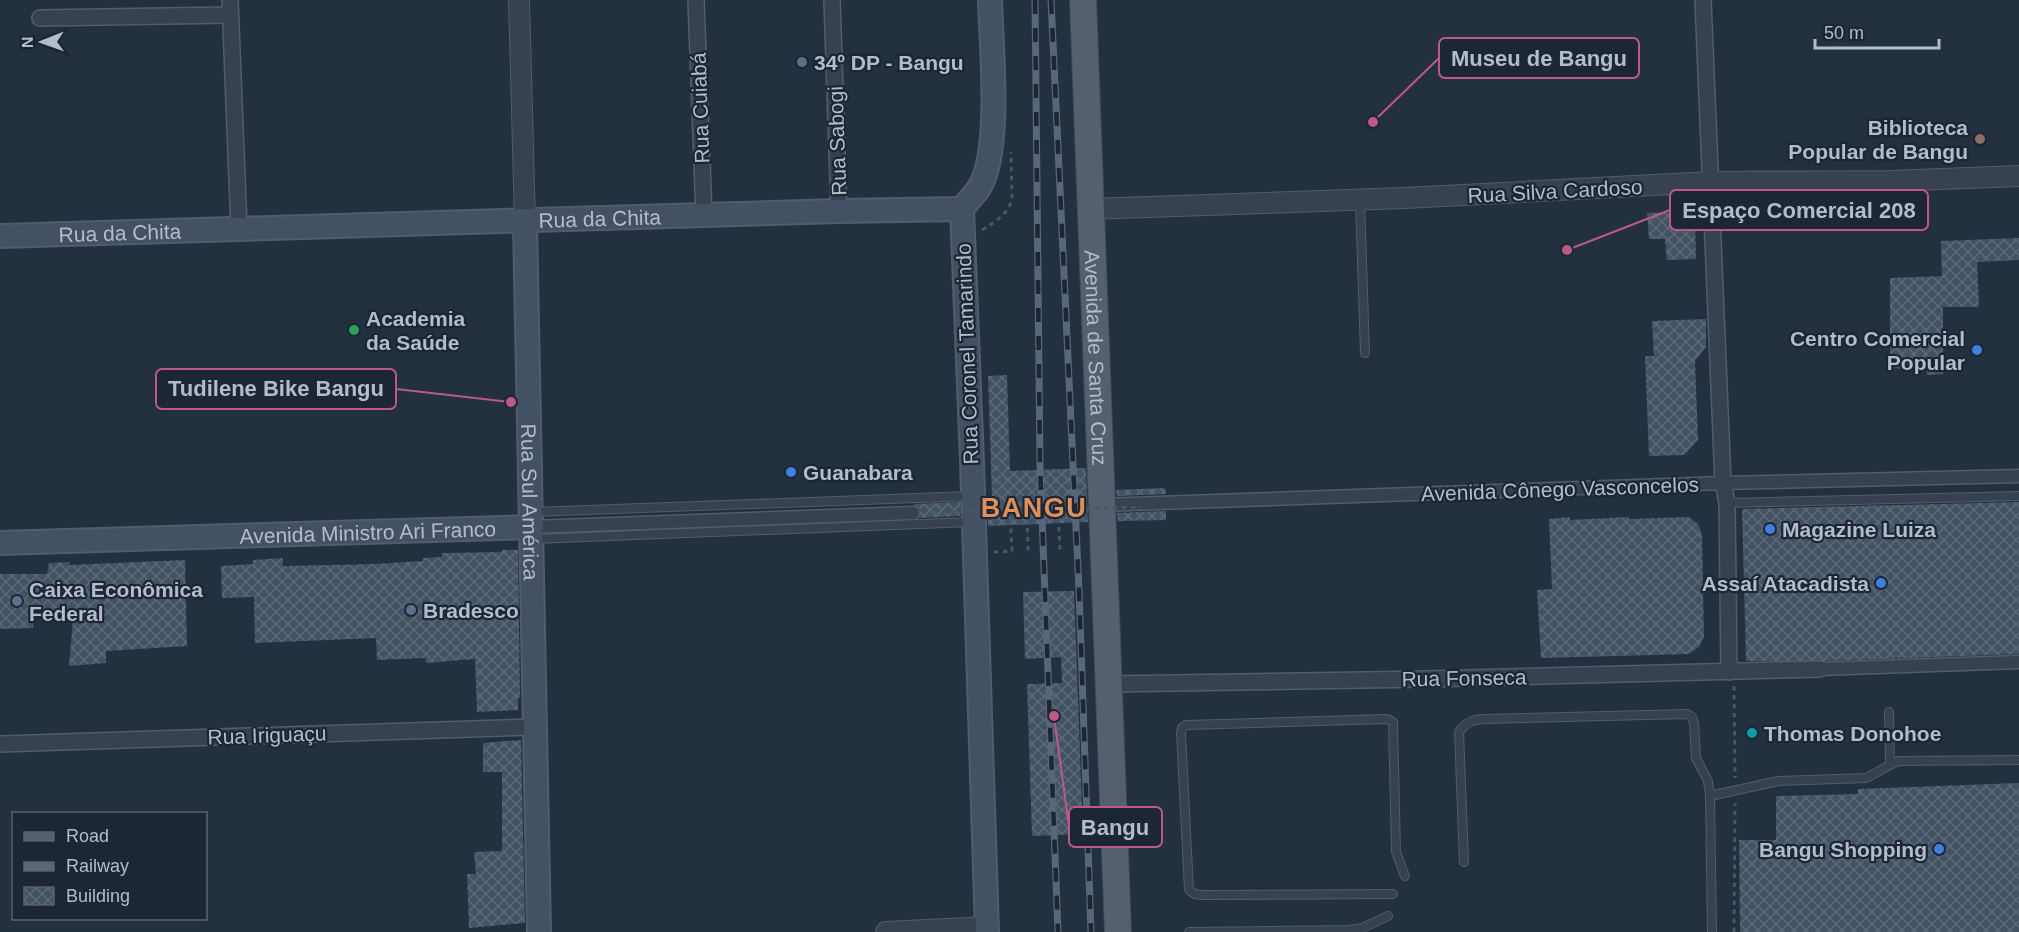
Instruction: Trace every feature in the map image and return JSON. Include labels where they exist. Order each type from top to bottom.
[{"type":"main road","points":[[962,209],[980,186],[989,161],[993,132],[990,0]]},
{"type":"main road","name":"Avenida de Santa Cruz","points":[[1083,0],[1118,932]]},
{"type":"main road","name":"Rua da Chita","points":[[0,236],[962,209]]},
{"type":"main road","name":"Rua Coronel Tamarindo","points":[[962,209],[987,930]]},
{"type":"main road","name":"Rua Sul América","points":[[525,222],[532,526],[532,691],[539,932]]},
{"type":"main road","name":"Avenida Ministro Ari Franco","points":[[0,543],[532,526]]},
{"type":"street","name":"Rua Sul América","points":[[519,0],[525,222]]},
{"type":"street","name":"Rua Cuiabá","points":[[696,0],[704,216]]},
{"type":"street","name":"Rua Sabogi","points":[[832,0],[839,211]]},
{"type":"street","points":[[1703,0],[1723,483],[1727,503],[1729,672]]},
{"type":"street","points":[[40,18],[230,7],[239,229]]},
{"type":"street","name":"Rua Silva Cardoso","points":[[1090,209],[1360,200],[1711,182],[1890,181],[2019,176]]},
{"type":"street","name":"Avenida Cônego Vasconcelos","points":[[1101,505],[1723,483],[2019,476]]},
{"type":"street","name":"Avenida Ministro Ari Franco","points":[[532,526],[913,513]]},
{"type":"street","points":[[1820,669],[2019,662]]},
{"type":"street","name":"Rua Fonseca","points":[[1108,684],[1820,669]]},
{"type":"street","name":"Rua Iriguaçu","points":[[0,744],[534,727]]},
{"type":"street","points":[[886,932],[987,930]]},
{"type":"lane","points":[[1360,200],[1365,352]]},
{"type":"lane","points":[[532,526],[973,496]]},
{"type":"lane","points":[[1727,503],[2019,496]]},
{"type":"lane","points":[[532,526],[974,522]]},
{"type":"lane","points":[[1889,711],[1890,764]]},
{"type":"lane","points":[[1464,862],[1459,732],[1464,725],[1472,720],[1687,714],[1692,717],[1694,723],[1696,758],[1708,781],[1710,796],[1712,932]]},
{"type":"lane","points":[[1393,894],[1202,895],[1189,890],[1182,728],[1186,725],[1387,719],[1394,722],[1396,852],[1405,876]]},
{"type":"lane","points":[[1710,796],[1778,782],[1866,778],[1899,761],[2019,760]]},
{"type":"lane","points":[[1189,932],[1349,930],[1362,928],[1388,916]]},
{"type":"path","points":[[991,461],[1000,461],[1001,510]]},
{"type":"path","points":[[933,512],[1141,507]]},
{"type":"path","points":[[1058,509],[1060,551]]},
{"type":"path","points":[[1010,510],[1012,551]]},
{"type":"path","points":[[1027,510],[1028,554]]},
{"type":"building","points":[[1689,212],[1695,218],[1696,259],[1667,260],[1665,239],[1649,239],[1647,213]]},
{"type":"building","points":[[2019,238],[2019,260],[1977,262],[1979,307],[1943,307],[1943,374],[1927,375],[1927,370],[1890,368],[1890,278],[1942,276],[1941,241]]},
{"type":"building","points":[[1706,319],[1706,347],[1695,361],[1698,440],[1684,455],[1649,456],[1645,356],[1654,356],[1652,321]]},
{"type":"building","points":[[1007,375],[1010,471],[1086,468],[1088,522],[988,526],[987,498],[992,498],[988,376]]},
{"type":"building","points":[[1165,488],[1166,494],[1117,496],[1116,490]]},
{"type":"building","points":[[960,502],[960,516],[919,518],[920,509],[913,504]]},
{"type":"building","name":"Assaí Atacadista","points":[[2019,502],[2019,654],[1825,661],[1746,661],[1742,509]]},
{"type":"building","points":[[1166,511],[1166,520],[1118,521],[1117,513]]},
{"type":"building","points":[[1570,517],[1570,520],[1689,517],[1698,524],[1702,535],[1704,637],[1699,647],[1689,654],[1541,658],[1537,590],[1552,589],[1549,519]]},
{"type":"building","points":[[502,550],[518,550],[520,697],[518,710],[477,712],[475,659],[426,663],[425,658],[377,660],[376,638],[255,643],[254,597],[222,598],[221,566],[253,564],[253,560],[283,558],[283,566],[375,564],[423,561],[423,558],[442,557],[442,553],[502,552]]},
{"type":"building","points":[[185,560],[187,646],[106,651],[106,663],[69,666],[73,619],[34,616],[33,628],[0,629],[0,574],[47,574],[49,563],[70,562],[69,565]]},
{"type":"building","points":[[1074,591],[1083,834],[1032,836],[1027,684],[1062,683],[1061,657],[1025,659],[1023,592]]},
{"type":"building","points":[[521,740],[525,923],[469,928],[467,874],[476,874],[474,852],[502,851],[502,772],[483,772],[483,743]]},
{"type":"building","name":"Bangu Shopping","points":[[2019,783],[2019,932],[1740,932],[1739,840],[1776,840],[1776,796],[1858,794],[1858,789]]},
{"type":"railway","points":[[1035,0],[1040,465],[1058,932]]},
{"type":"railway","points":[[1051,0],[1079,590],[1091,932]]},
{"type":"place","name":"34º DP - Bangu","points":[[802,62]]},
{"type":"place","name":"Museu de Bangu","points":[[1373,122]]},
{"type":"place","name":"Biblioteca Popular de Bangu","points":[[1980,139]]},
{"type":"place","name":"Espaço Comercial 208","points":[[1567,250]]},
{"type":"place","name":"Academia da Saúde","points":[[354,330]]},
{"type":"place","name":"Centro Comercial Popular","points":[[1977,350]]},
{"type":"place","name":"Tudilene Bike Bangu","points":[[511,402]]},
{"type":"place","name":"Guanabara","points":[[791,472]]},
{"type":"place","name":"Magazine Luiza","points":[[1770,529]]},
{"type":"place","name":"Assaí Atacadista","points":[[1881,583]]},
{"type":"place","name":"Caixa Econômica Federal","points":[[17,601]]},
{"type":"place","name":"Bradesco","points":[[411,610]]},
{"type":"place","name":"Bangu","points":[[1054,716]]},
{"type":"place","name":"Thomas Donohoe","points":[[1752,733]]},
{"type":"place","name":"Bangu Shopping","points":[[1939,849]]},
{"type":"district","name":"BANGU","points":[[1034,508]]}]
